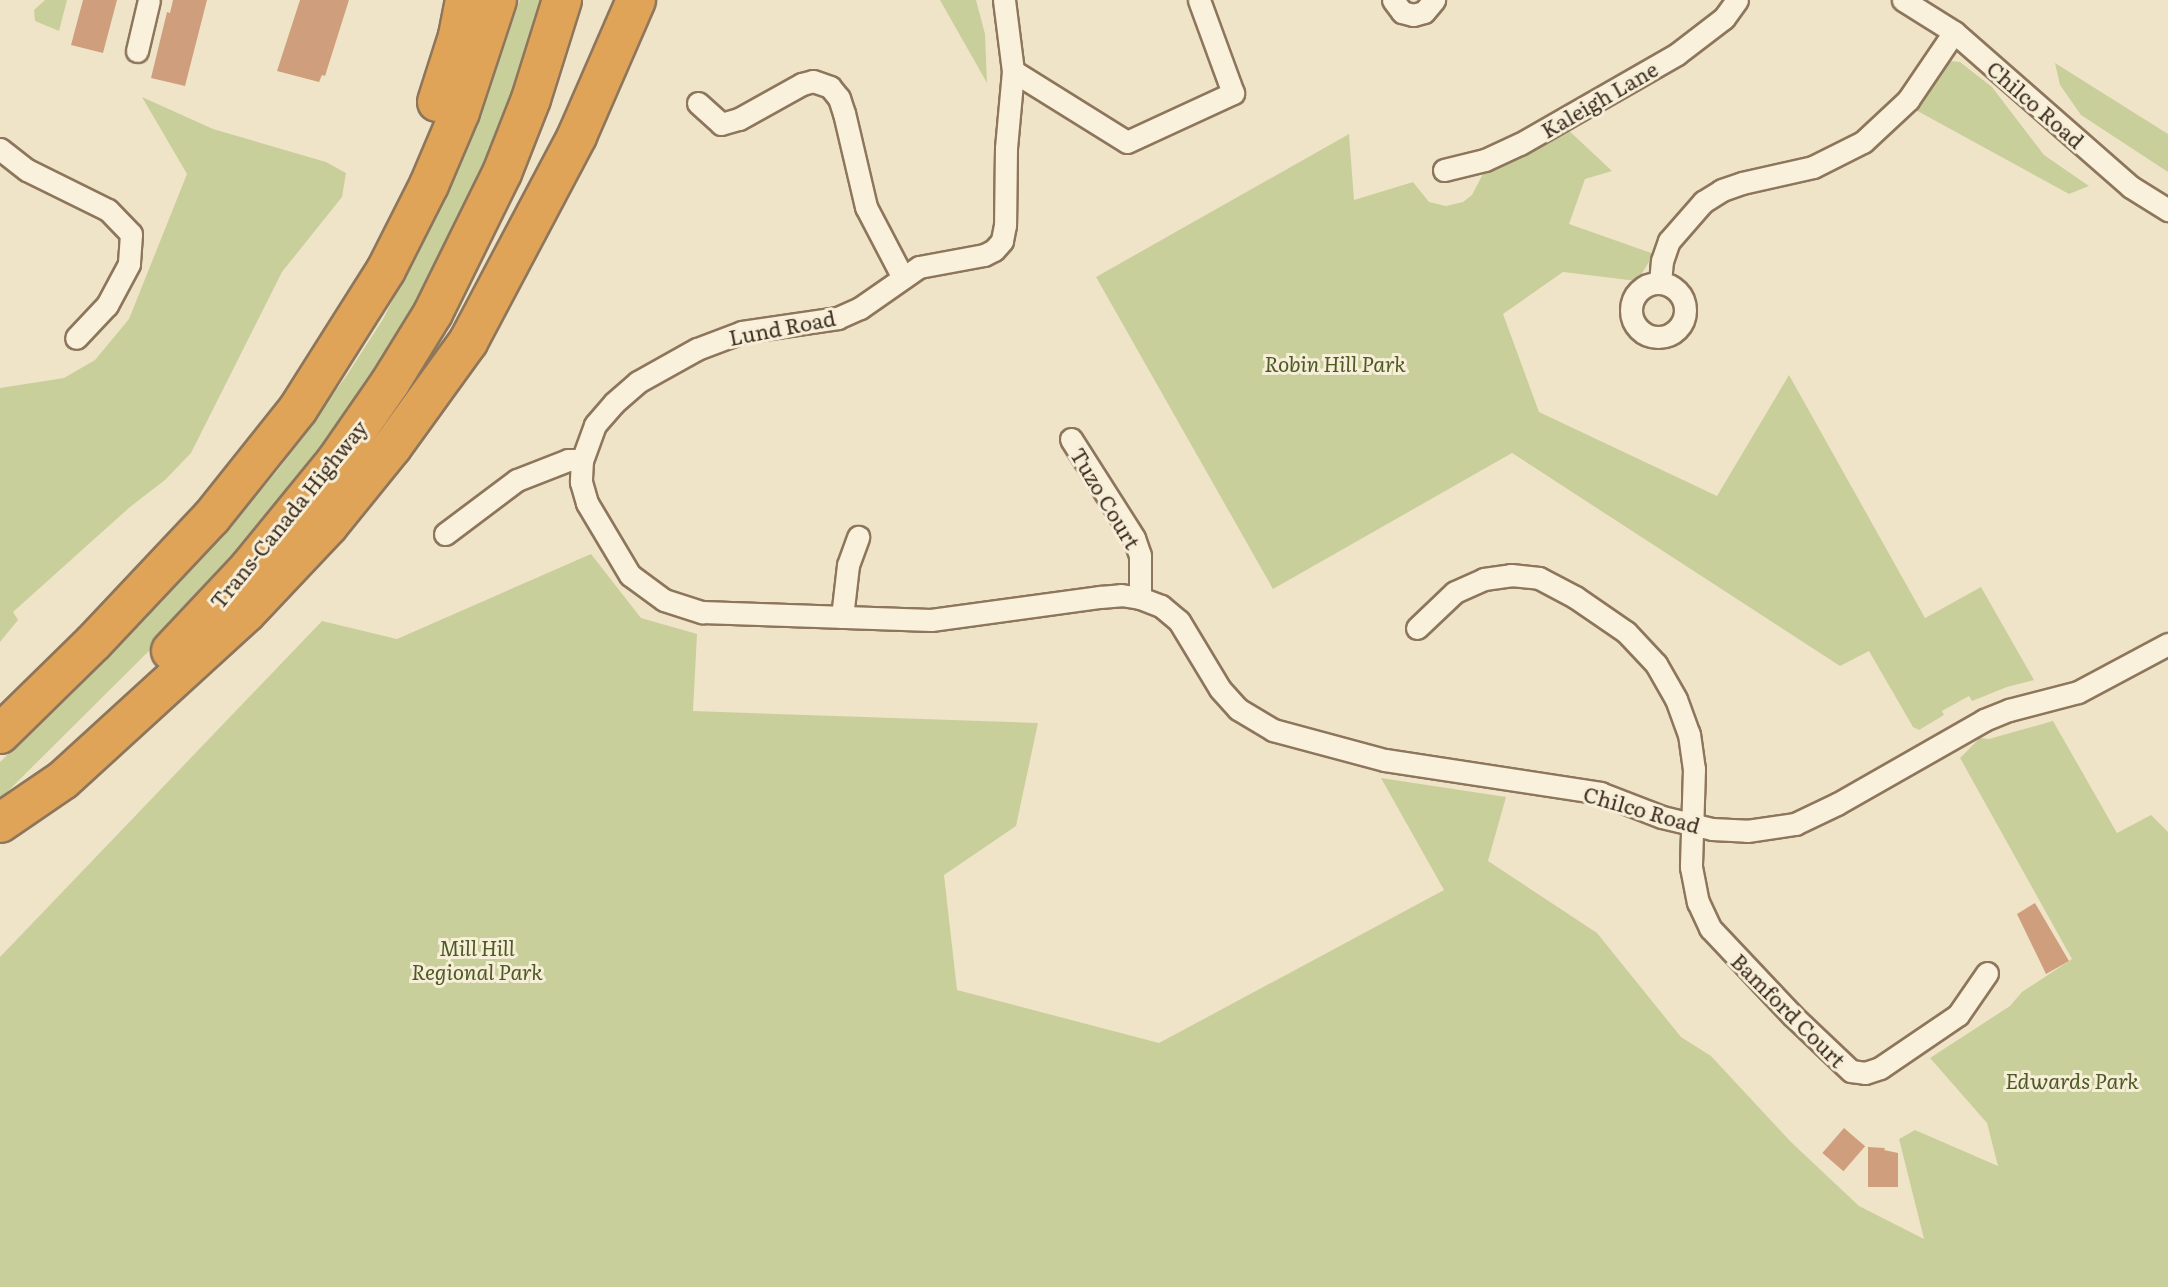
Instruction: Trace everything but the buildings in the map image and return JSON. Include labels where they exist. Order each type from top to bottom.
[{"type":"highway","points":[[211,518],[323,340],[374,248],[439,98],[458,36],[465,0]]},
{"type":"highway","points":[[0,734],[93,643],[211,518],[298,409],[386,270],[429,185],[460,112],[497,0]]},
{"type":"highway","name":"Trans-Canada Highway","points":[[0,821],[158,664],[248,569],[336,461],[390,383],[446,288],[502,173],[531,99],[562,0]]},
{"type":"highway","points":[[0,821],[63,780],[246,612],[328,526],[392,447],[468,342],[577,136],[636,0]]},
{"type":"street","points":[[137,51],[149,0]]},
{"type":"street","name":"Lund Road","points":[[1004,0],[1013,71],[1002,241],[985,255],[936,262],[902,276],[860,308],[838,318],[742,332],[697,348],[667,364],[614,403],[595,425],[582,460],[581,482],[587,503],[630,575],[664,600],[702,612],[957,619],[1100,597],[1121,595],[1140,598]]},
{"type":"street","points":[[1013,71],[1127,142],[1233,93],[1199,0]]},
{"type":"street","points":[[1393,0],[1402,12],[1413,15],[1424,12],[1434,0]]},
{"type":"street","name":"Kaleigh Lane","points":[[1444,170],[1485,160],[1520,144],[1677,54],[1724,18],[1737,0]]},
{"type":"street","name":"Chilco Road","points":[[1903,0],[1954,33],[2131,187],[2168,210]]},
{"type":"street","points":[[1660,283],[1662,261],[1669,241],[1703,202],[1722,190],[1742,183],[1813,167],[1863,142],[1908,100],[1954,33]]},
{"type":"street","points":[[698,103],[721,124],[739,119],[802,84],[813,81],[830,87],[839,98],[844,113],[866,207],[902,276]]},
{"type":"street","points":[[0,149],[27,170],[108,210],[131,234],[128,264],[107,306],[76,338]]},
{"type":"street","name":"Tuzo Court","points":[[1071,439],[1134,538],[1140,555],[1140,598]]},
{"type":"street","points":[[445,534],[516,480],[568,460],[582,460]]},
{"type":"street","points":[[842,617],[848,565],[858,537]]},
{"type":"street","points":[[1417,628],[1455,592],[1484,579],[1511,575],[1539,578],[1609,620],[1656,664],[1676,699],[1689,734],[1694,769],[1693,825]]},
{"type":"street","name":"Chilco Road","points":[[1140,598],[1161,606],[1179,621],[1220,689],[1238,709],[1273,730],[1385,760],[1600,793],[1662,817],[1693,825],[1747,831],[1795,824],[1837,804],[1984,720],[2009,710],[2078,692],[2168,644]]},
{"type":"street","name":"Bamford Court","points":[[1693,825],[1691,867],[1698,902],[1710,928],[1793,1016],[1851,1071],[1865,1073],[1880,1068],[1958,1015],[1987,973]]},
{"type":"green space","points":[[45,0],[67,0],[59,31],[35,21],[34,10]]},
{"type":"green space","points":[[520,0],[548,0],[469,212],[360,403],[261,532],[156,644],[0,799],[0,762],[123,642],[210,550],[278,470],[347,375],[383,319],[450,188],[478,121]]},
{"type":"green space","points":[[940,0],[976,0],[985,34],[987,83]]},
{"type":"green space","points":[[1949,61],[1960,62],[1992,87],[2044,155],[2089,186],[2069,194],[1912,108]]},
{"type":"green space","points":[[2055,63],[2168,134],[2168,172],[2081,115],[2060,85]]},
{"type":"green space","points":[[142,97],[213,129],[326,162],[346,173],[342,197],[282,272],[191,453],[165,480],[130,507],[13,612],[18,620],[0,642],[0,388],[64,378],[95,360],[129,319],[187,174]]},
{"type":"green space","name":"Robin Hill Park","points":[[1565,127],[1612,171],[1585,179],[1569,224],[1654,254],[1637,281],[1563,272],[1503,314],[1539,412],[1717,496],[1789,375],[1925,618],[1981,587],[2034,680],[1972,701],[1969,696],[1942,711],[1944,715],[1919,730],[1913,727],[1869,651],[1840,666],[1512,453],[1273,589],[1096,277],[1349,134],[1354,200],[1413,182],[1429,202],[1446,206],[1463,202],[1472,195],[1486,168]]},
{"type":"green space","name":"Mill Hill Regional Park","points":[[591,554],[641,618],[697,634],[693,711],[1038,723],[1016,826],[944,875],[957,990],[1159,1043],[1444,890],[1381,778],[1506,797],[1488,861],[1597,933],[1681,1037],[1711,1056],[1791,1142],[1859,1206],[1924,1239],[1899,1139],[1915,1130],[1998,1166],[1987,1123],[1930,1058],[2010,1006],[2022,992],[2072,959],[1960,758],[1980,738],[1989,739],[2053,721],[2117,833],[2151,815],[2168,832],[2168,1287],[0,1287],[0,957],[322,621],[397,639]]},
{"type":"park label","name":"Edwards Park","points":[[2072,1080]]}]
